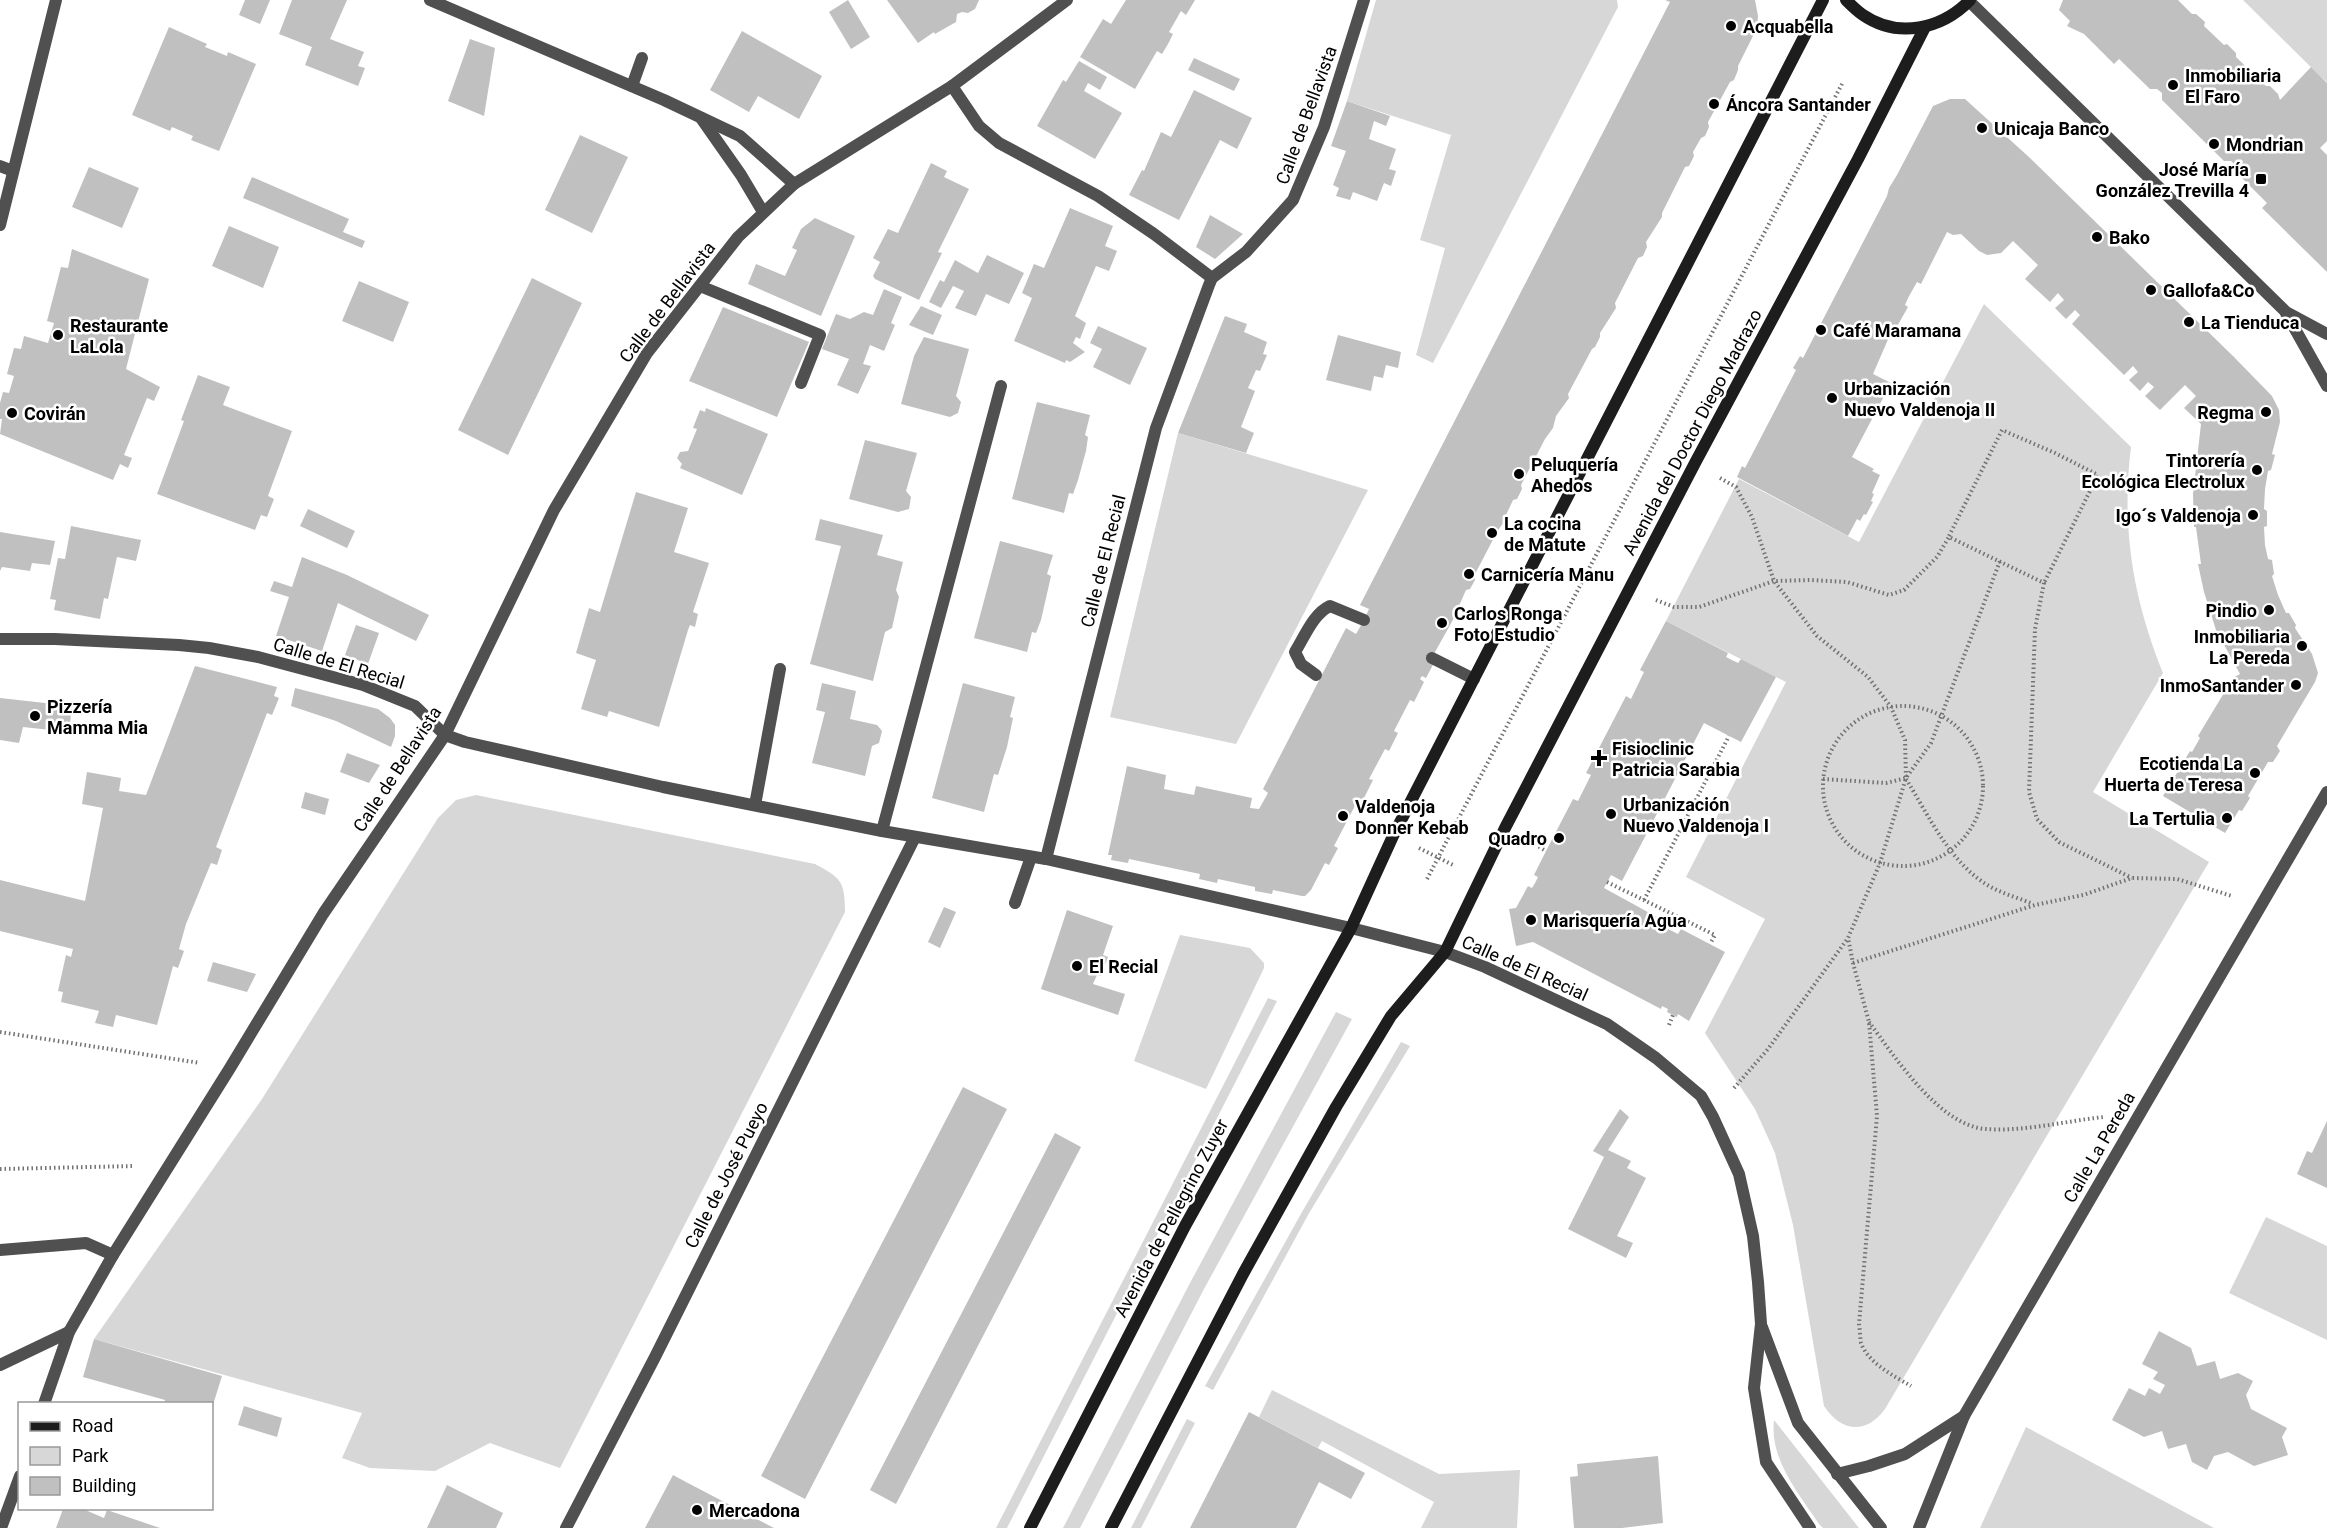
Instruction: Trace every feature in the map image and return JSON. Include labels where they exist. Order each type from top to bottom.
[{"type":"main road","points":[[1351,928],[1393,836],[1823,0]]},
{"type":"main road","points":[[1846,0],[1863,16],[1885,26],[1909,29],[1925,27],[1953,16],[1969,1]]},
{"type":"main road","name":"Avenida del Doctor Diego Madrazo","points":[[1445,952],[1505,828],[1695,463],[1858,159],[1925,27]]},
{"type":"main road","name":"Avenida de Pellegrino Zuyer","points":[[1030,1528],[1185,1226],[1351,928]]},
{"type":"main road","points":[[1111,1528],[1243,1274],[1336,1107],[1391,1016],[1445,952]]},
{"type":"street","points":[[0,225],[56,0]]},
{"type":"street","points":[[430,0],[632,86],[740,136],[794,184]]},
{"type":"street","name":"Calle de Bellavista","points":[[45,1402],[69,1332],[113,1255],[323,914],[445,735],[554,510],[647,353],[738,237],[794,184],[951,86],[1067,0]]},
{"type":"street","name":"Calle de Bellavista","points":[[1212,278],[1246,252],[1293,200],[1324,127],[1364,0]]},
{"type":"street","points":[[1969,1],[2286,312],[2327,334]]},
{"type":"street","points":[[632,86],[642,58]]},
{"type":"street","points":[[951,86],[979,126],[999,143],[1098,196],[1154,234],[1212,278]]},
{"type":"street","points":[[700,117],[741,175],[763,212]]},
{"type":"street","points":[[0,166],[13,171]]},
{"type":"street","name":"Calle de El Recial","points":[[1046,859],[1156,428],[1212,278]]},
{"type":"street","points":[[700,286],[820,335],[801,383]]},
{"type":"street","points":[[2286,312],[2327,386]]},
{"type":"street","points":[[882,831],[1002,386]]},
{"type":"street","points":[[1316,675],[1301,664],[1295,652],[1316,616],[1330,606],[1364,620]]},
{"type":"street","name":"Calle de El Recial","points":[[0,639],[167,644],[209,648],[258,657],[363,686],[415,706],[445,735],[476,745],[663,787],[882,831],[1046,859],[1351,928],[1445,952],[1485,967],[1607,1024],[1656,1058],[1701,1096],[1739,1174],[1753,1236],[1761,1324],[1754,1388],[1766,1462],[1810,1528]]},
{"type":"street","points":[[1432,658],[1474,679]]},
{"type":"street","points":[[755,805],[780,669]]},
{"type":"street","name":"Calle La Pereda","points":[[1919,1528],[1964,1416],[2327,792]]},
{"type":"street","name":"Calle de José Pueyo","points":[[566,1528],[655,1357],[915,837]]},
{"type":"street","points":[[1015,903],[1031,857]]},
{"type":"street","points":[[0,1250],[86,1242],[113,1255]]},
{"type":"street","name":"Calle de El Recial","points":[[1761,1324],[1798,1423],[1881,1528]]},
{"type":"street","points":[[0,1365],[69,1332]]},
{"type":"street","points":[[1837,1474],[1905,1454],[1964,1416]]},
{"type":"street","points":[[1,1528],[18,1481]]},
{"type":"path","points":[[1427,879],[1843,82]]},
{"type":"path","points":[[1630,588],[1674,607],[1699,607],[1774,580],[1847,582],[1889,596],[1904,590],[1937,557],[2002,430],[2098,475],[2044,583],[2036,629],[2029,792],[2037,819],[2059,842],[2132,878]]},
{"type":"path","points":[[1695,463],[1736,487],[1752,518],[1774,580],[1817,636],[1868,677],[1891,707],[1905,740],[1906,778],[1951,850],[1965,867],[1990,886],[2035,905]]},
{"type":"path","points":[[1949,537],[2044,583]]},
{"type":"path","points":[[1734,1088],[1768,1049],[1848,938],[1880,862],[1906,778],[1931,743],[2000,561]]},
{"type":"path","points":[[1909,706],[1926,709],[1942,716],[1961,730],[1974,748],[1982,770],[1983,793],[1978,814],[1967,835],[1951,850],[1929,862],[1904,866],[1880,862],[1860,854],[1844,839],[1832,822],[1825,801],[1823,779],[1828,758],[1838,740],[1853,724],[1870,713],[1891,707],[1909,706]]},
{"type":"path","points":[[1644,900],[1729,736]]},
{"type":"path","points":[[1823,779],[1886,783],[1906,778]]},
{"type":"path","points":[[1412,844],[1460,868]]},
{"type":"path","points":[[1853,963],[2035,905],[2083,895],[2132,878],[2177,879],[2261,905]]},
{"type":"path","points":[[1607,882],[1715,934],[1710,944]]},
{"type":"path","points":[[1848,938],[1869,1022],[1877,1116],[1859,1324],[1862,1344],[1870,1357],[1911,1386]]},
{"type":"path","points":[[1669,1025],[1673,1015]]},
{"type":"path","points":[[1869,1022],[1898,1061],[1926,1093],[1943,1109],[1963,1122],[1983,1128],[2013,1129],[2140,1112]]},
{"type":"path","points":[[0,1032],[230,1068]]},
{"type":"path","points":[[0,1169],[135,1166]]},
{"type":"green space","points":[[1376,0],[1617,0],[1618,7],[1433,363],[1416,355],[1445,248],[1420,240],[1451,135],[1347,101]]},
{"type":"green space","points":[[2243,0],[2327,0],[2327,82],[2321,77]]},
{"type":"green space","points":[[1984,304],[2131,447],[2128,506],[2132,562],[2144,618],[2163,673],[2093,792],[2209,862],[1885,1409],[1870,1423],[1854,1427],[1838,1421],[1824,1406],[1793,1225],[1775,1153],[1755,1109],[1705,1033],[1765,919],[1686,877],[1786,682],[1666,621],[1739,479],[1859,542]]},
{"type":"green space","points":[[1178,433],[1368,490],[1236,744],[1110,717]]},
{"type":"green space","points":[[476,795],[815,864],[831,873],[840,882],[844,893],[845,912],[560,1468],[490,1443],[435,1471],[370,1468],[342,1458],[362,1413],[94,1339],[262,1099],[438,818],[456,800]]},
{"type":"green space","points":[[1180,935],[1250,948],[1264,963],[1264,968],[1206,1089],[1134,1061]]},
{"type":"green space","points":[[1268,998],[1277,1001],[1007,1528],[996,1528]]},
{"type":"green space","points":[[1336,1012],[1352,1019],[1204,1289],[1080,1528],[1063,1528],[1190,1283]]},
{"type":"green space","points":[[1401,1042],[1410,1046],[1308,1215],[1213,1390],[1205,1386],[1302,1212]]},
{"type":"green space","points":[[2266,1217],[2327,1246],[2327,1340],[2229,1293]]},
{"type":"green space","points":[[1272,1390],[1439,1474],[1520,1470],[1517,1528],[1421,1528],[1434,1502],[1322,1441],[1318,1448],[1259,1417]]},
{"type":"green space","points":[[1187,1419],[1195,1423],[1141,1528],[1131,1528]]},
{"type":"green space","points":[[1774,1420],[1859,1528],[1823,1528],[1819,1524],[1781,1462],[1776,1448]]},
{"type":"green space","points":[[2026,1427],[2214,1528],[1980,1528]]},
{"type":"building","points":[[245,0],[270,0],[260,24],[239,15]]},
{"type":"building","points":[[292,0],[347,0],[330,39],[364,52],[358,66],[365,68],[358,86],[305,65],[312,47],[279,34]]},
{"type":"building","points":[[848,0],[870,37],[851,49],[829,12]]},
{"type":"building","points":[[887,0],[979,0],[975,9],[968,13],[957,14],[956,22],[935,34],[934,32],[918,43]]},
{"type":"building","points":[[1126,0],[1195,0],[1186,15],[1181,11],[1169,32],[1173,34],[1168,44],[1162,54],[1157,51],[1135,89],[1080,57],[1103,19],[1111,24]]},
{"type":"building","points":[[1665,0],[1755,0],[1758,16],[1757,28],[1738,66],[1734,80],[1730,82],[1708,122],[1709,127],[1705,136],[1701,138],[1693,152],[1694,156],[1689,166],[1685,167],[1662,217],[1646,242],[1647,247],[1643,256],[1638,258],[1615,303],[1616,308],[1568,394],[1569,398],[1556,416],[1553,428],[1521,485],[1522,489],[1517,499],[1513,500],[1506,515],[1507,518],[1498,530],[1474,576],[1475,580],[1470,589],[1466,590],[1459,609],[1430,661],[1434,663],[1426,678],[1422,676],[1420,679],[1424,682],[1414,702],[1410,700],[1394,731],[1398,733],[1389,751],[1385,749],[1369,779],[1373,780],[1363,800],[1359,798],[1334,846],[1338,848],[1329,865],[1325,863],[1311,890],[1302,896],[1273,890],[1272,894],[1255,891],[1255,887],[1218,879],[1217,883],[1199,879],[1200,874],[1129,859],[1128,863],[1111,860],[1112,855],[1108,855],[1127,766],[1166,775],[1164,789],[1194,795],[1196,786],[1252,798],[1250,808],[1259,809],[1268,793],[1263,789],[1346,628],[1356,634],[1364,620],[1369,609],[1360,605],[1670,2]]},
{"type":"building","points":[[2063,0],[2178,0],[2192,14],[2196,14],[2205,22],[2204,26],[2224,45],[2227,44],[2236,53],[2236,57],[2266,86],[2270,86],[2278,94],[2280,100],[2311,67],[2327,83],[2327,141],[2320,148],[2327,155],[2327,272],[2262,208],[2267,203],[2236,172],[2235,165],[2231,161],[2224,161],[2162,100],[2162,93],[2157,89],[2150,89],[2119,59],[2114,64],[2084,34],[2067,26],[2070,21],[2059,10]]},
{"type":"building","points":[[169,27],[207,44],[205,47],[227,56],[228,52],[256,64],[219,151],[191,140],[193,136],[172,127],[170,131],[132,115]]},
{"type":"building","points":[[742,31],[822,76],[799,119],[758,96],[749,112],[710,90]]},
{"type":"building","points":[[470,39],[495,48],[484,116],[448,101]]},
{"type":"building","points":[[1194,58],[1240,79],[1234,91],[1188,70]]},
{"type":"building","points":[[1079,61],[1107,77],[1100,90],[1088,83],[1084,91],[1122,113],[1095,159],[1037,126],[1063,80],[1066,82]]},
{"type":"building","points":[[1194,90],[1252,118],[1237,149],[1220,140],[1179,220],[1129,195],[1142,170],[1144,171],[1161,132],[1171,137]]},
{"type":"building","points":[[1950,99],[1965,99],[2030,158],[2234,357],[2272,396],[2279,410],[2280,422],[2272,454],[2275,455],[2271,470],[2268,471],[2265,489],[2264,509],[2267,511],[2267,526],[2264,527],[2265,545],[2268,559],[2272,560],[2274,574],[2272,576],[2278,595],[2286,613],[2289,613],[2296,625],[2295,628],[2312,654],[2318,673],[2277,746],[2280,751],[2273,762],[2268,762],[2248,796],[2250,798],[2242,811],[2239,810],[2225,833],[2163,796],[2190,751],[2192,752],[2200,738],[2198,736],[2233,678],[2240,674],[2216,630],[2198,564],[2201,564],[2196,527],[2194,527],[2193,494],[2201,424],[2184,408],[2196,396],[2185,385],[2160,410],[2145,396],[2154,387],[2148,382],[2140,391],[2129,380],[2138,372],[2133,366],[2124,375],[2072,324],[2080,315],[2075,310],[2066,319],[2055,308],[2064,300],[2058,293],[2050,302],[2025,279],[2038,265],[2013,241],[2001,253],[1987,255],[1979,251],[1961,234],[1953,235],[1947,232],[1921,284],[1917,282],[1908,298],[1905,305],[1908,307],[1895,330],[1893,328],[1873,374],[1891,383],[1852,457],[1874,469],[1872,471],[1880,475],[1872,493],[1874,494],[1871,501],[1873,502],[1866,515],[1864,514],[1860,521],[1857,519],[1848,536],[1737,477],[1742,466],[1745,468],[1796,370],[1793,368],[1800,356],[1803,358],[1933,106]]},
{"type":"building","points":[[1347,101],[1390,116],[1386,126],[1374,121],[1369,139],[1396,149],[1389,169],[1396,171],[1391,186],[1384,183],[1377,201],[1353,192],[1350,200],[1336,196],[1339,188],[1333,185],[1346,151],[1331,146]]},
{"type":"building","points":[[580,135],[628,157],[592,233],[545,210]]},
{"type":"building","points":[[931,163],[947,171],[944,177],[969,189],[938,252],[942,253],[919,300],[875,279],[873,276],[880,262],[873,258],[888,229],[898,233]]},
{"type":"building","points":[[89,167],[139,188],[122,228],[72,207]]},
{"type":"building","points":[[252,177],[349,219],[343,232],[365,241],[362,248],[243,198]]},
{"type":"building","points":[[1070,208],[1113,226],[1105,246],[1117,251],[1109,271],[1096,266],[1075,316],[1086,323],[1080,339],[1076,337],[1073,343],[1085,352],[1070,362],[1066,360],[1065,363],[1014,341],[1032,298],[1022,293],[1034,264],[1044,268]]},
{"type":"building","points":[[1210,215],[1243,234],[1215,259],[1196,247]]},
{"type":"building","points":[[815,218],[855,236],[821,316],[748,284],[756,264],[785,276],[797,250],[792,248],[801,229]]},
{"type":"building","points":[[229,226],[279,247],[263,288],[212,266]]},
{"type":"building","points":[[72,249],[149,279],[126,369],[160,387],[154,401],[147,398],[124,455],[132,458],[128,468],[120,464],[113,480],[0,434],[2,419],[0,419],[0,403],[3,392],[9,393],[14,376],[7,374],[14,348],[21,349],[24,336],[48,343],[54,323],[47,321],[61,267],[68,268]]},
{"type":"building","points":[[987,255],[1024,273],[1009,304],[986,294],[976,316],[955,308],[964,291],[953,286],[941,308],[929,302],[940,280],[944,282],[955,260],[978,273]]},
{"type":"building","points":[[532,278],[582,303],[508,455],[458,430]]},
{"type":"building","points":[[359,281],[409,302],[393,342],[342,321]]},
{"type":"building","points":[[884,289],[902,297],[891,323],[895,325],[884,351],[870,345],[863,364],[871,366],[858,394],[837,385],[849,359],[822,349],[836,314],[850,319],[864,312],[873,315]]},
{"type":"building","points":[[921,306],[942,315],[933,335],[909,325]]},
{"type":"building","points":[[723,307],[809,342],[777,417],[689,381]]},
{"type":"building","points":[[1225,316],[1247,324],[1244,332],[1267,342],[1263,354],[1267,355],[1260,371],[1256,370],[1248,388],[1255,391],[1241,427],[1254,433],[1246,453],[1178,433]]},
{"type":"building","points":[[1098,326],[1147,348],[1130,385],[1093,367],[1102,349],[1090,343]]},
{"type":"building","points":[[1338,335],[1401,352],[1398,368],[1386,365],[1383,378],[1374,376],[1371,391],[1326,380]]},
{"type":"building","points":[[924,337],[969,349],[956,396],[961,402],[958,413],[950,417],[901,404],[914,356]]},
{"type":"building","points":[[198,375],[230,387],[223,405],[292,431],[268,496],[274,499],[267,517],[261,515],[255,530],[157,494]]},
{"type":"building","points":[[1037,402],[1090,415],[1085,435],[1088,437],[1086,451],[1078,480],[1073,494],[1069,493],[1064,513],[1012,499]]},
{"type":"building","points":[[706,408],[768,434],[742,495],[680,468],[682,464],[677,458],[680,452],[688,451],[697,429],[693,428],[700,410],[705,412]]},
{"type":"building","points":[[865,440],[917,453],[906,491],[911,497],[909,509],[898,512],[849,499]]},
{"type":"building","points":[[636,492],[688,508],[674,552],[709,563],[693,612],[698,614],[695,627],[690,625],[688,630],[659,727],[609,711],[607,717],[581,709],[596,660],[576,653],[589,608],[600,612]]},
{"type":"building","points":[[308,509],[355,531],[347,548],[300,526]]},
{"type":"building","points":[[820,519],[883,535],[877,555],[903,562],[896,590],[899,597],[892,628],[885,632],[873,681],[810,664],[841,546],[815,540]]},
{"type":"building","points":[[71,526],[141,540],[136,561],[117,557],[108,599],[104,598],[100,619],[54,610],[56,600],[50,599],[58,558],[65,559]]},
{"type":"building","points":[[0,532],[55,541],[50,565],[32,563],[30,571],[2,567],[0,571]]},
{"type":"building","points":[[1000,541],[1053,555],[1047,574],[1051,576],[1041,620],[1036,633],[1032,632],[1027,652],[974,638]]},
{"type":"building","points":[[302,557],[347,575],[429,615],[416,641],[338,603],[322,651],[276,636],[289,597],[270,591],[274,581],[292,587]]},
{"type":"building","name":"Urbanización Nuevo Valdenoja I","points":[[1666,621],[1728,653],[1726,657],[1738,663],[1741,659],[1776,677],[1741,742],[1704,723],[1622,881],[1611,875],[1604,888],[1666,922],[1664,927],[1678,934],[1681,929],[1725,952],[1689,1021],[1678,1014],[1677,1017],[1667,1012],[1668,1009],[1662,1006],[1661,1009],[1533,942],[1516,946],[1509,909],[1516,908],[1528,886],[1532,888],[1535,883],[1538,877],[1534,875],[1573,799],[1578,801],[1591,775],[1586,773],[1626,696],[1631,699],[1644,672],[1640,670]]},
{"type":"building","points":[[356,625],[379,633],[368,664],[345,655]]},
{"type":"building","points":[[195,666],[277,687],[274,696],[279,698],[272,715],[267,713],[216,847],[222,850],[217,865],[211,863],[186,924],[179,949],[184,951],[178,968],[173,966],[157,1025],[116,1015],[113,1027],[95,1023],[99,1011],[61,1002],[63,992],[58,991],[66,955],[71,957],[73,949],[0,931],[0,880],[85,901],[103,808],[82,804],[87,772],[121,778],[119,791],[146,795]]},
{"type":"building","points":[[822,683],[856,691],[850,719],[877,725],[882,731],[879,743],[872,746],[865,776],[812,763],[825,712],[816,710]]},
{"type":"building","points":[[963,683],[1015,697],[1007,747],[998,775],[994,774],[984,812],[932,798]]},
{"type":"building","points":[[295,688],[378,709],[395,725],[395,736],[391,747],[336,721],[291,706]]},
{"type":"building","name":"Pizzería Mamma Mia","points":[[0,698],[72,706],[69,732],[23,727],[19,743],[0,740]]},
{"type":"building","points":[[347,753],[380,765],[369,783],[340,772]]},
{"type":"building","points":[[305,792],[329,799],[325,815],[301,808]]},
{"type":"building","points":[[944,907],[956,912],[940,948],[928,942]]},
{"type":"building","name":"El Recial","points":[[1067,910],[1113,926],[1103,955],[1108,957],[1101,976],[1097,975],[1093,984],[1125,994],[1118,1015],[1041,989]]},
{"type":"building","points":[[213,962],[256,974],[247,992],[207,981]]},
{"type":"building","points":[[963,1087],[1007,1109],[805,1499],[761,1476]]},
{"type":"building","points":[[1620,1109],[1629,1117],[1608,1150],[1631,1161],[1627,1168],[1646,1178],[1617,1236],[1633,1243],[1626,1258],[1568,1229],[1604,1157],[1593,1151]]},
{"type":"building","points":[[2327,1121],[2327,1188],[2297,1174],[2307,1151],[2312,1153]]},
{"type":"building","points":[[1055,1133],[1081,1147],[896,1504],[870,1490]]},
{"type":"building","points":[[2159,1331],[2191,1348],[2197,1366],[2215,1361],[2220,1379],[2238,1373],[2253,1381],[2246,1395],[2251,1409],[2287,1428],[2282,1437],[2288,1455],[2254,1466],[2228,1452],[2214,1456],[2207,1470],[2192,1462],[2186,1444],[2168,1449],[2162,1431],[2144,1437],[2112,1420],[2129,1388],[2145,1396],[2149,1388],[2160,1394],[2165,1385],[2153,1379],[2158,1372],[2142,1364]]},
{"type":"building","points":[[94,1339],[222,1376],[213,1405],[213,1402],[165,1402],[165,1400],[83,1377]]},
{"type":"building","points":[[244,1406],[282,1418],[277,1437],[238,1425]]},
{"type":"building","points":[[1249,1412],[1365,1473],[1351,1499],[1319,1482],[1296,1528],[1190,1528]]},
{"type":"building","points":[[1658,1456],[1663,1523],[1622,1528],[1574,1528],[1570,1477],[1578,1476],[1577,1464]]},
{"type":"building","name":"Mercadona","points":[[673,1475],[686,1482],[774,1528],[645,1528]]},
{"type":"building","points":[[447,1485],[503,1513],[496,1528],[427,1528]]},
{"type":"building","points":[[63,1510],[85,1510],[104,1518],[107,1510],[160,1528],[56,1528]]},
{"type":"place","name":"Acquabella","points":[[1731,26]]},
{"type":"place","name":"Inmobiliaria El Faro","points":[[2173,85]]},
{"type":"place","name":"Áncora Santander","points":[[1714,104]]},
{"type":"place","name":"Unicaja Banco","points":[[1982,128]]},
{"type":"place","name":"Mondrian","points":[[2214,144]]},
{"type":"place","name":"José María González Trevilla 4","points":[[2261,179]]},
{"type":"place","name":"Bako","points":[[2097,237]]},
{"type":"place","name":"Gallofa&Co","points":[[2151,290]]},
{"type":"place","name":"La Tienduca","points":[[2189,322]]},
{"type":"place","name":"Café Maramana","points":[[1821,330]]},
{"type":"place","name":"Restaurante LaLola","points":[[58,335]]},
{"type":"place","name":"Urbanización Nuevo Valdenoja II","points":[[1832,398]]},
{"type":"place","name":"Regma","points":[[2266,412]]},
{"type":"place","name":"Covirán","points":[[12,413]]},
{"type":"place","name":"Tintorería Ecológica Electrolux","points":[[2257,470]]},
{"type":"place","name":"Peluquería Ahedos","points":[[1519,474]]},
{"type":"place","name":"Igo´s Valdenoja","points":[[2253,515]]},
{"type":"place","name":"La cocina de Matute","points":[[1492,533]]},
{"type":"place","name":"Carnicería Manu","points":[[1469,574]]},
{"type":"place","name":"Pindio","points":[[2269,610]]},
{"type":"place","name":"Carlos Ronga Foto Estudio","points":[[1442,623]]},
{"type":"place","name":"Inmobiliaria La Pereda","points":[[2302,646]]},
{"type":"place","name":"InmoSantander","points":[[2296,685]]},
{"type":"place","name":"Pizzería Mamma Mia","points":[[35,716]]},
{"type":"place","name":"Fisioclinic Patricia Sarabia","points":[[1599,758]]},
{"type":"place","name":"Ecotienda La Huerta de Teresa","points":[[2255,773]]},
{"type":"place","name":"Urbanización Nuevo Valdenoja I","points":[[1611,814]]},
{"type":"place","name":"Valdenoja Donner Kebab","points":[[1343,816]]},
{"type":"place","name":"La Tertulia","points":[[2227,818]]},
{"type":"place","name":"Quadro","points":[[1559,838]]},
{"type":"place","name":"Marisquería Agua","points":[[1531,920]]},
{"type":"place","name":"El Recial","points":[[1077,966]]},
{"type":"place","name":"Mercadona","points":[[697,1510]]}]
